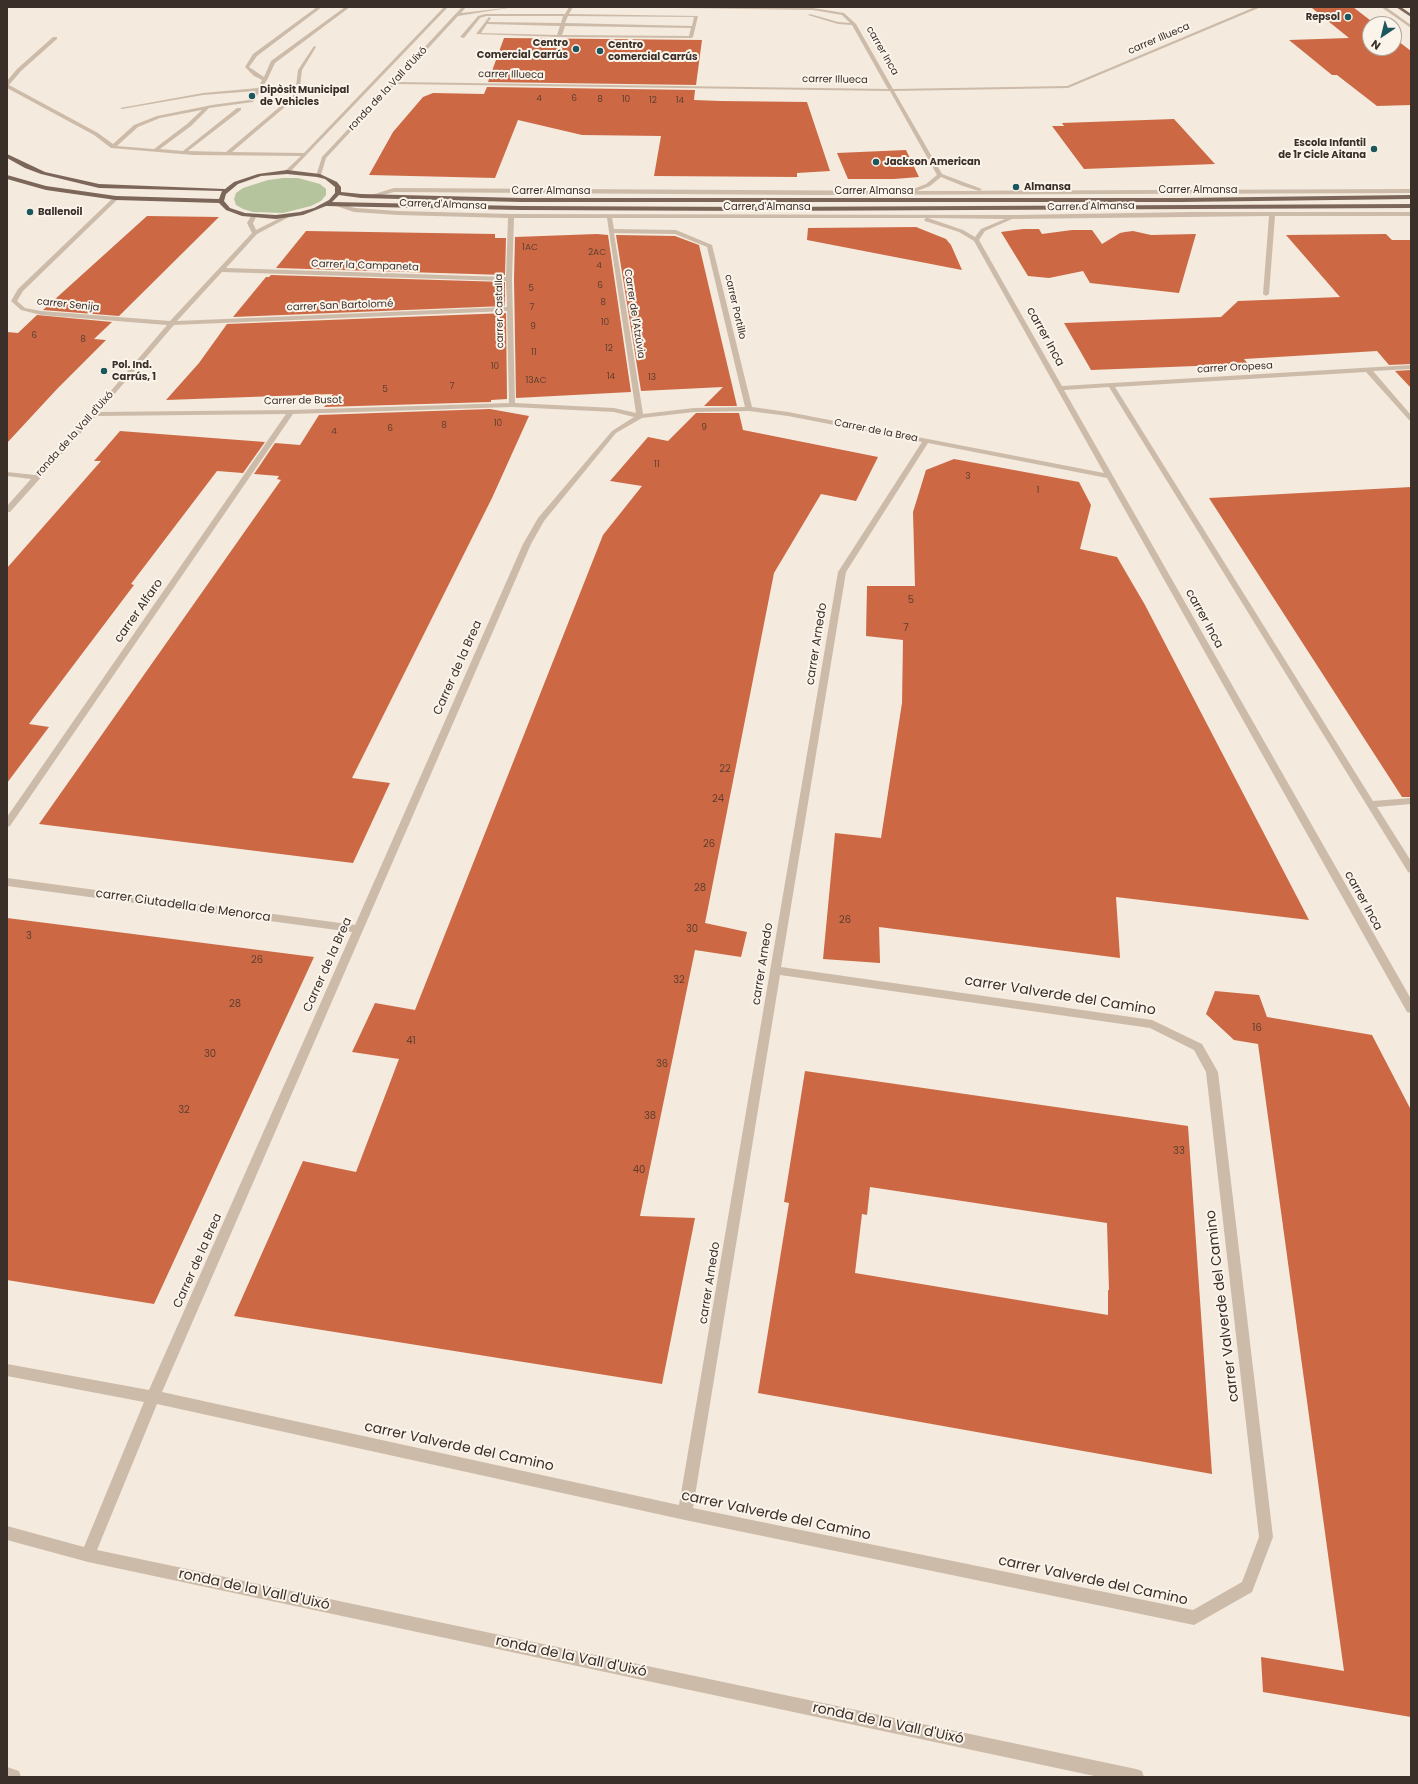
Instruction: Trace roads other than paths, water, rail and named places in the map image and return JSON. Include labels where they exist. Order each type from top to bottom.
[{"type":"main road","points":[[1398,7],[1411,16]]},
{"type":"main road","points":[[7,156],[26,167],[43,173],[99,186],[225,190],[246,179],[260,175],[287,172],[318,175],[335,183],[338,187],[338,193],[336,197],[316,209],[288,216],[253,217],[228,209],[221,201],[116,198],[46,188],[7,177]]},
{"type":"main road","points":[[221,201],[225,190]]},
{"type":"main road","name":"Carrer Almansa","points":[[338,193],[371,196],[521,200],[1181,200],[1411,197]]},
{"type":"main road","name":"Carrer d'Almansa","points":[[326,204],[528,208],[741,209],[1411,206]]},
{"type":"street","points":[[265,80],[256,75],[247,67],[255,55],[320,7]]},
{"type":"street","points":[[112,147],[136,126],[159,117],[207,107],[251,101],[265,80],[273,62],[348,7]]},
{"type":"street","name":"ronda de la Vall d'Uixó","points":[[287,172],[305,156],[446,7]]},
{"type":"street","name":"ronda de la Vall d'Uixó","points":[[318,175],[324,158],[464,7]]},
{"type":"street","points":[[457,15],[480,10],[512,7]]},
{"type":"street","points":[[558,36],[571,7]]},
{"type":"street","name":"carrer Inca","points":[[607,7],[813,10],[843,14],[854,24],[940,175]]},
{"type":"street","name":"carrer Illueca","points":[[394,83],[891,90],[1068,87],[1259,7]]},
{"type":"street","points":[[1383,7],[1411,27]]},
{"type":"street","points":[[492,15],[478,34],[691,38],[696,16]]},
{"type":"street","points":[[462,37],[479,17],[492,15],[702,15]]},
{"type":"street","points":[[806,15],[816,16],[838,23],[854,24]]},
{"type":"street","points":[[485,24],[693,27]]},
{"type":"street","points":[[55,38],[19,70],[7,85],[27,98],[96,134],[112,147],[154,151],[305,156]]},
{"type":"street","points":[[228,153],[297,94],[300,70],[314,47]]},
{"type":"street","points":[[122,108],[203,94],[259,89]]},
{"type":"street","points":[[154,151],[189,125],[207,107]]},
{"type":"street","points":[[184,152],[239,109]]},
{"type":"street","points":[[909,193],[928,185],[940,175],[965,185],[995,193]]},
{"type":"street","name":"Carrer d'Almansa","points":[[371,196],[394,190],[646,193],[1411,191]]},
{"type":"street","name":"Carrer d'Almansa","points":[[1130,191],[1181,200]]},
{"type":"street","name":"carrer Senija","points":[[116,198],[20,290],[14,301],[23,309],[41,313],[172,323]]},
{"type":"street","name":"Carrer d'Almansa","points":[[338,205],[354,210],[398,213],[511,216],[1017,217],[1411,214]]},
{"type":"street","name":"Carrer d'Almansa","points":[[1152,207],[1197,215]]},
{"type":"street","points":[[1266,294],[1272,214]]},
{"type":"street","name":"ronda de la Vall d'Uixó","points":[[7,510],[94,414],[172,323],[255,233],[288,216]]},
{"type":"street","name":"carrer Castalla","points":[[511,216],[509,279],[512,405]]},
{"type":"street","name":"Carrer de l'Atzúvia","points":[[609,216],[640,416]]},
{"type":"street","points":[[910,216],[961,230],[976,240],[983,230],[1017,217]]},
{"type":"street","points":[[253,217],[250,223],[255,233]]},
{"type":"street","name":"carrer Portillo","points":[[612,231],[676,232],[710,246],[749,409]]},
{"type":"street","name":"carrer Inca","points":[[976,240],[1411,1010]]},
{"type":"street","name":"Carrer la Campaneta","points":[[220,270],[509,279]]},
{"type":"street","name":"carrer San Bartolomé","points":[[172,323],[510,309]]},
{"type":"street","name":"carrer Oropesa","points":[[1060,388],[1411,367]]},
{"type":"street","points":[[1368,370],[1411,419]]},
{"type":"street","points":[[1111,385],[1411,869]]},
{"type":"street","name":"Carrer de la Brea","points":[[512,405],[614,410],[640,416],[694,410],[749,409],[788,414],[1109,476]]},
{"type":"street","name":"Carrer de Busot","points":[[94,414],[292,412],[512,405]]},
{"type":"street","name":"carrer Alfaro","points":[[7,824],[292,412]]},
{"type":"street","name":"Carrer de la Brea","points":[[88,1555],[153,1397],[527,544],[541,520],[614,432],[640,416]]},
{"type":"street","name":"carrer Arnedo","points":[[685,1513],[842,572],[926,441]]},
{"type":"street","points":[[7,474],[37,477]]},
{"type":"street","points":[[1371,804],[1411,801]]},
{"type":"street","name":"carrer Ciutadella de Menorca","points":[[7,882],[358,929]]},
{"type":"street","name":"carrer Valverde del Camino","points":[[153,1397],[685,1513],[1194,1618],[1247,1587],[1266,1537],[1212,1072],[1198,1047],[1152,1024],[775,970]]},
{"type":"street","points":[[7,1370],[153,1397]]},
{"type":"street","name":"ronda de la Vall d'Uixó","points":[[7,1533],[88,1555],[1136,1777]]},
{"type":"street","points":[[7,1775],[13,1777]]},
{"type":"place","name":"Repsol","points":[[1348,17]]},
{"type":"place","name":"Centro Comercial Carrús","points":[[576,49]]},
{"type":"place","name":"Centro comercial Carrús","points":[[600,51]]},
{"type":"place","name":"Dipòsit Municipal de Vehicles","points":[[252,96]]},
{"type":"place","name":"Escola Infantil de 1r Cicle Aitana","points":[[1374,149]]},
{"type":"place","name":"Jackson American","points":[[876,162]]},
{"type":"place","name":"Almansa","points":[[1016,187]]},
{"type":"place","name":"Ballenoil","points":[[30,212]]},
{"type":"place","name":"Pol. Ind. Carrús, 1","points":[[104,371]]}]
